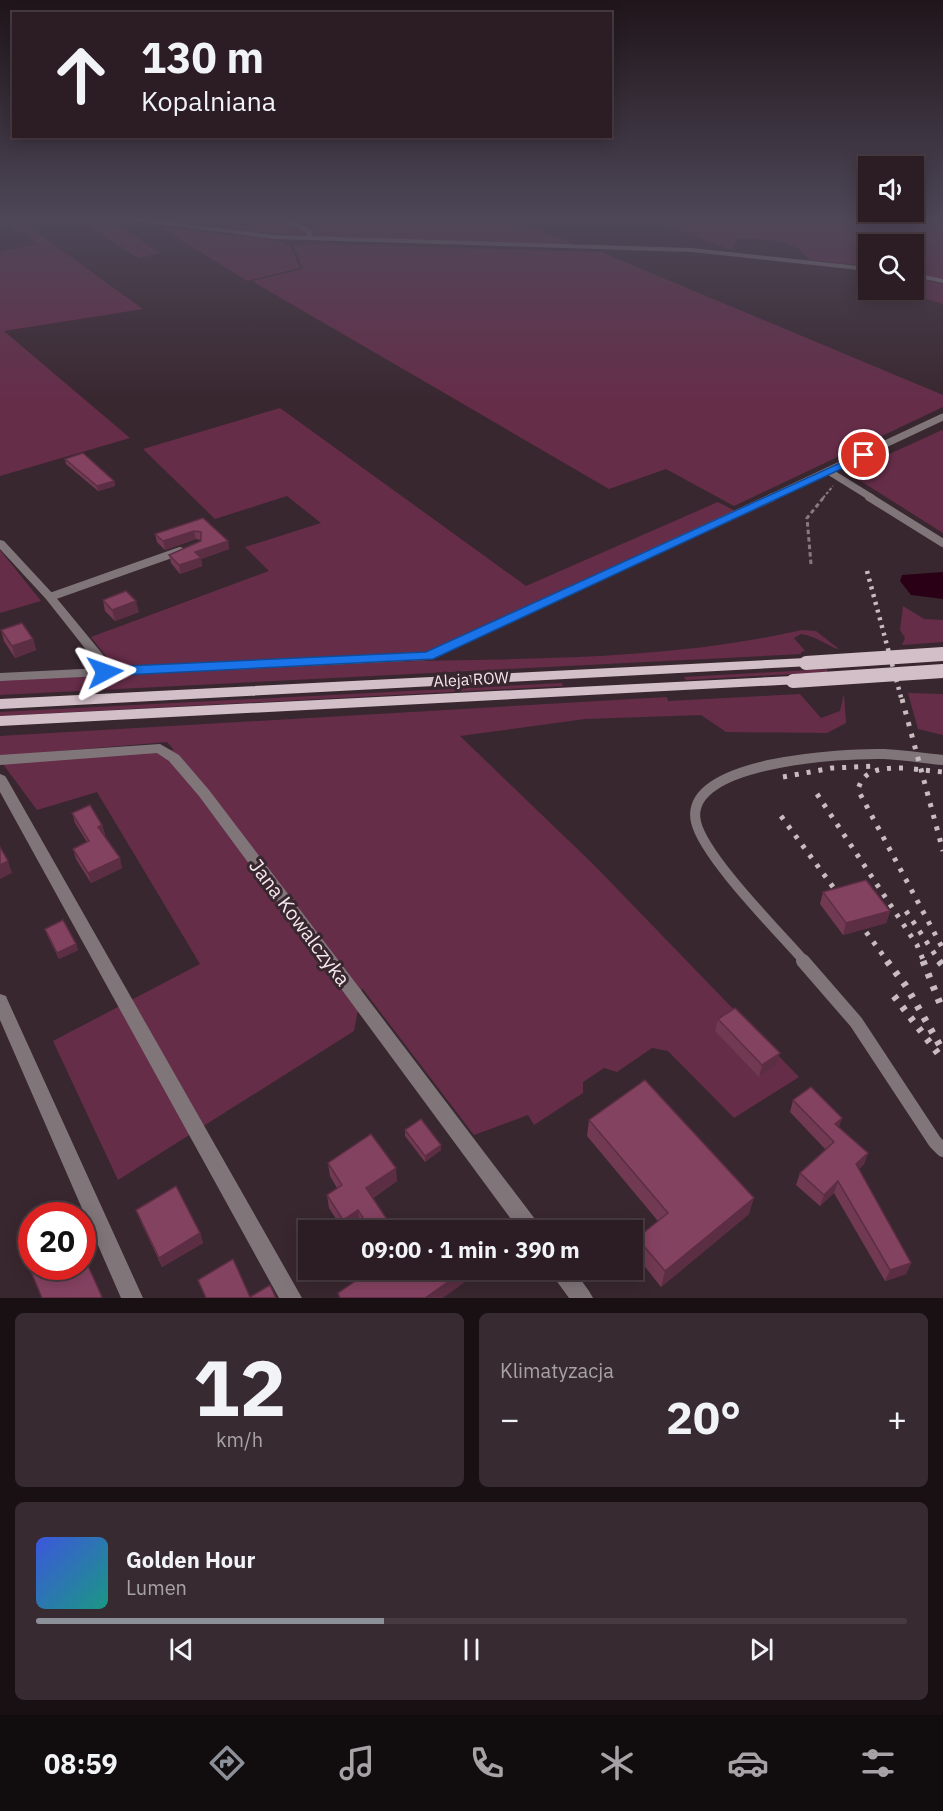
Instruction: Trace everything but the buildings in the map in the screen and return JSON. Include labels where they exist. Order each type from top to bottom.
[{"type":"main road","name":"Aleja ROW","points":[[0,704],[943,654]]},
{"type":"main road","name":"Aleja ROW","points":[[0,721],[793,681],[943,671]]},
{"type":"street","points":[[0,543],[50,597],[101,660],[105,672]]},
{"type":"street","name":"Jana Kowalczyka","points":[[0,760],[160,748],[174,758],[204,793],[524,1220]]},
{"type":"street","points":[[0,779],[291,1298]]},
{"type":"street","points":[[0,1001],[132,1298]]},
{"type":"street","points":[[568,1280],[582,1298]]},
{"type":"lane","points":[[0,677],[428,656],[830,472],[943,417]]},
{"type":"lane","points":[[830,472],[943,543]]},
{"type":"lane","points":[[50,597],[187,549]]},
{"type":"lane","points":[[943,760],[883,754],[833,755],[742,773],[720,781],[703,792],[696,802],[695,816],[700,835],[710,852],[856,1022],[935,1142],[943,1150]]},
{"type":"path","points":[[811,564],[807,518],[842,478]]},
{"type":"shaded area","points":[[0,279],[101,279],[143,309],[4,331],[130,438],[0,476]]},
{"type":"shaded area","points":[[262,279],[665,279],[943,395],[943,407],[734,506],[666,469],[609,489],[252,281]]},
{"type":"shaded area","points":[[924,280],[943,284],[943,304],[924,298]]},
{"type":"shaded area","points":[[280,408],[526,586],[718,502],[735,511],[426,653],[114,667],[91,637],[269,571],[245,547],[321,523],[287,496],[215,519],[143,449]]},
{"type":"shaded area","points":[[942,430],[943,533],[848,473]]},
{"type":"shaded area","points":[[0,550],[41,601],[0,613]]},
{"type":"shaded area","points":[[943,572],[943,599],[911,595],[900,581],[902,575]]},
{"type":"shaded area","points":[[903,606],[924,619],[943,620],[943,642],[902,645],[905,638],[900,630]]},
{"type":"shaded area","points":[[802,630],[816,631],[839,649],[801,634],[794,638],[805,651],[801,654],[0,695],[0,680],[330,663],[537,659],[644,653],[697,648]]},
{"type":"shaded area","points":[[827,669],[827,672],[686,680],[684,677]]},
{"type":"shaded area","points":[[562,683],[563,686],[0,716],[0,712]]},
{"type":"shaded area","points":[[908,693],[943,694],[943,735],[918,729]]},
{"type":"shaded area","points":[[800,694],[821,718],[840,711],[844,694],[846,723],[827,733],[726,732],[701,715],[585,719],[460,736],[594,865],[799,1077],[734,1118],[668,1051],[652,1048],[617,1072],[604,1068],[583,1082],[583,1093],[534,1125],[528,1115],[474,1135],[362,988],[354,1031],[118,1180],[53,1041],[200,964],[97,792],[37,810],[0,760],[174,750],[167,742],[0,756],[0,736],[667,697],[668,701]]},
{"type":"railway","points":[[867,571],[902,701]]},
{"type":"railway","points":[[902,699],[921,770]]},
{"type":"railway","points":[[783,777],[832,768],[878,766]]},
{"type":"railway","points":[[903,768],[882,769],[869,773],[864,777],[858,790],[943,949]]},
{"type":"railway","points":[[914,769],[921,770]]},
{"type":"railway","points":[[921,770],[943,772]]},
{"type":"railway","points":[[921,770],[943,851]]},
{"type":"railway","points":[[817,794],[917,945],[924,962]]},
{"type":"railway","points":[[781,816],[888,962]]},
{"type":"railway","points":[[906,911],[940,962]]},
{"type":"railway","points":[[887,961],[906,986],[943,1051]]},
{"type":"railway","points":[[923,961],[943,1011]]},
{"type":"railway","points":[[939,961],[943,966]]},
{"type":"railway","points":[[894,996],[943,1060]]},
{"type":"route","points":[[105,672],[428,656],[625,563],[864,455]]}]
